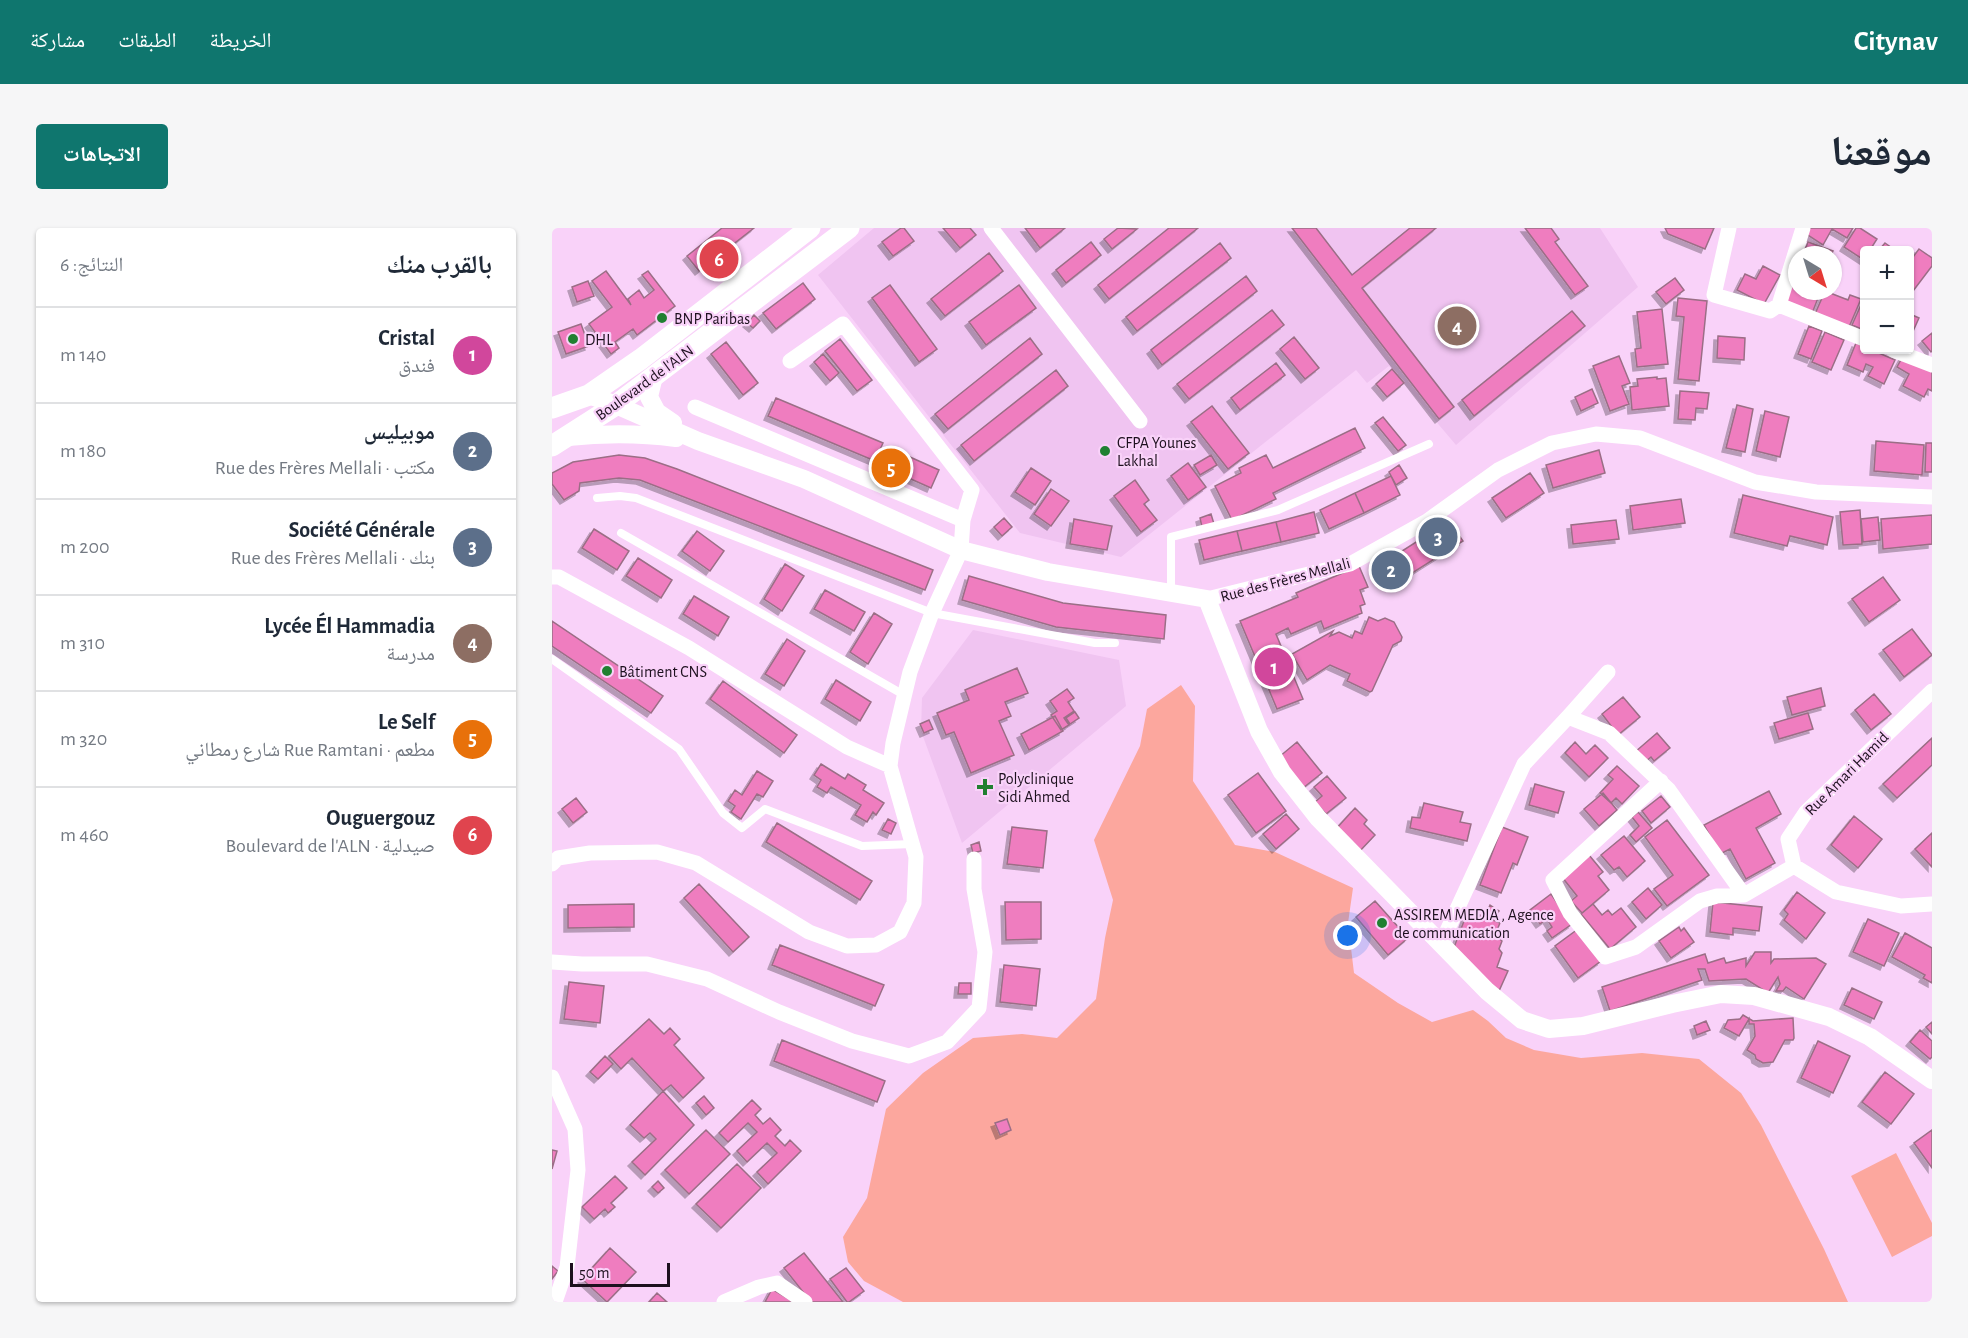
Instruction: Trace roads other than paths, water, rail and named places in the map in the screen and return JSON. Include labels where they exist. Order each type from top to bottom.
[{"type":"main road","name":"Boulevard de l'ALN","points":[[560,441],[616,405],[849,228]]},
{"type":"main road","name":"Boulevard de l'ALN","points":[[552,408],[589,395],[641,359],[806,229]]},
{"type":"main road","points":[[552,400],[589,395]]},
{"type":"street","points":[[991,228],[1140,421]]},
{"type":"street","points":[[1729,228],[1714,295],[1770,311],[1779,305],[1803,228]]},
{"type":"street","points":[[1779,305],[1860,337]]},
{"type":"street","points":[[552,864],[558,858],[590,853],[657,852],[696,863],[809,932],[847,946],[876,945],[900,932],[914,903],[916,857],[890,766],[893,743],[910,672],[932,613],[961,550],[963,520],[972,490],[843,324],[790,361]]},
{"type":"street","points":[[1903,354],[1932,365]]},
{"type":"street","points":[[654,376],[649,397],[657,412],[698,441]]},
{"type":"street","points":[[589,395],[698,441],[804,479],[961,550],[1048,572],[1207,600],[1259,731],[1282,772],[1318,818],[1487,991],[1522,1020],[1549,1029],[1583,1026],[1721,994],[1754,996],[1829,1017],[1870,1037],[1932,1080]]},
{"type":"street","points":[[695,407],[963,520]]},
{"type":"street","points":[[560,441],[607,433],[643,434],[698,441]]},
{"type":"street","name":"Rue des Frères Mellali","points":[[1207,600],[1350,564],[1427,521],[1498,470],[1552,443],[1596,434],[1640,438],[1755,482],[1816,492],[1932,497]]},
{"type":"street","points":[[552,577],[559,578],[597,597],[689,648],[847,747],[890,766]]},
{"type":"street","points":[[1441,944],[1524,764],[1608,672]]},
{"type":"street","name":"Rue Amari Hamid","points":[[1794,866],[1788,839],[1806,812],[1932,691]]},
{"type":"street","points":[[1568,717],[1610,734],[1669,789],[1744,895]]},
{"type":"street","points":[[1660,782],[1553,880],[1570,913],[1605,957],[1635,947],[1700,901],[1718,896],[1744,895],[1794,866],[1836,892],[1901,906],[1932,904]]},
{"type":"street","points":[[552,962],[647,964],[706,979],[779,1012],[852,1041],[909,1056],[947,1042],[979,1008],[985,952],[974,889],[974,859]]},
{"type":"street","points":[[552,1077],[575,1129],[578,1170],[567,1267],[555,1302]]},
{"type":"street","points":[[724,1302],[759,1287],[777,1283],[805,1302]]},
{"type":"lane","points":[[1171,593],[1171,537],[1278,510],[1429,444]]},
{"type":"lane","points":[[597,498],[620,496],[636,498],[932,613],[1071,639],[1115,643]]},
{"type":"lane","points":[[621,533],[904,695]]},
{"type":"lane","points":[[552,660],[679,749],[723,813],[742,828],[765,809],[862,846],[912,844]]},
{"type":"place","name":"Ouguergouz","points":[[719,259]]},
{"type":"place","name":"BNP Paribas","points":[[662,318]]},
{"type":"place","name":"Lycée Él Hammadia","points":[[1457,326]]},
{"type":"place","name":"DHL","points":[[573,339]]},
{"type":"place","name":"CFPA Younes Lakhal","points":[[1105,451]]},
{"type":"place","name":"Le Self","points":[[891,468]]},
{"type":"place","name":"Société Générale","points":[[1438,537]]},
{"type":"place","name":"موبيليس","points":[[1391,570]]},
{"type":"place","name":"Cristal","points":[[1274,667]]},
{"type":"place","name":"Bâtiment CNS","points":[[607,671]]},
{"type":"place","name":"Polyclinique Sidi Ahmed","points":[[985,787]]},
{"type":"place","name":"ASSIREM MEDIA , Agence de communication","points":[[1382,923]]}]
